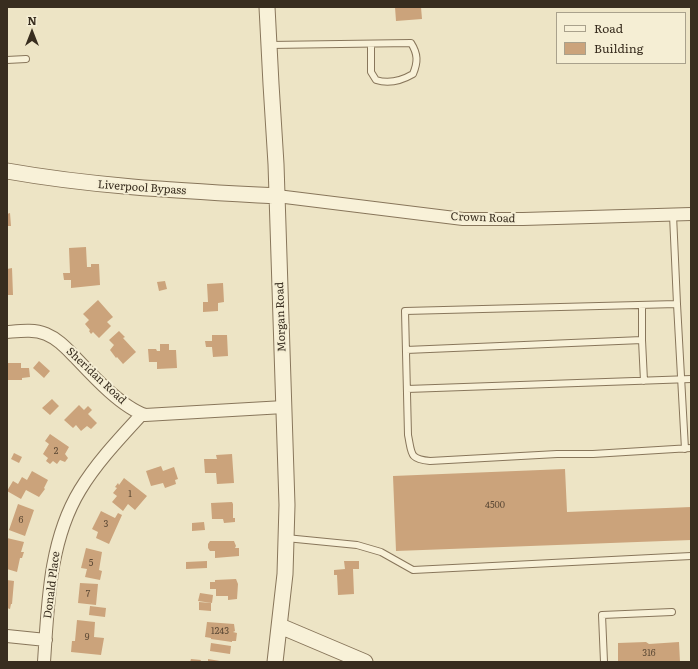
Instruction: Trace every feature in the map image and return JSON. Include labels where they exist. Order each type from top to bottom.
[{"type":"street","name":"Morgan Road","points":[[267,7],[277,196],[287,505],[285,574],[275,662]]},
{"type":"street","name":"Liverpool Bypass","points":[[7,170],[48,178],[94,184],[277,196]]},
{"type":"street","name":"Crown Road","points":[[277,196],[463,219],[523,219],[691,214]]},
{"type":"street","name":"Sheridan Road","points":[[7,332],[35,331],[46,334],[60,341],[93,375],[126,404],[142,414]]},
{"type":"street","points":[[142,414],[284,407]]},
{"type":"street","name":"Donald Place","points":[[44,662],[54,563],[56,550],[65,521],[80,491],[103,457],[142,414]]},
{"type":"street","points":[[280,626],[365,662]]},
{"type":"street","points":[[7,636],[46,640]]},
{"type":"lane","points":[[270,45],[411,43],[416,50],[417,59],[413,74],[395,82],[383,82],[376,80],[371,72],[371,44]]},
{"type":"lane","points":[[7,60],[26,59]]},
{"type":"lane","points":[[672,215],[677,304],[681,380],[688,448],[593,454],[557,454],[430,461],[418,460],[412,454],[408,435],[405,311],[677,304]]},
{"type":"lane","points":[[642,305],[644,381]]},
{"type":"lane","points":[[406,350],[642,340]]},
{"type":"lane","points":[[407,389],[691,379]]},
{"type":"lane","points":[[286,538],[357,545],[381,552],[413,570],[691,556]]},
{"type":"lane","points":[[604,662],[602,615],[672,612]]},
{"type":"building","points":[[395,7],[421,7],[422,19],[396,21]]},
{"type":"building","points":[[10,213],[11,226],[7,226],[7,214]]},
{"type":"building","points":[[86,247],[87,267],[91,267],[91,264],[99,264],[100,285],[71,288],[71,280],[64,280],[63,273],[70,273],[69,248]]},
{"type":"building","points":[[12,268],[13,295],[7,295],[7,269]]},
{"type":"building","points":[[165,281],[167,289],[159,291],[157,282]]},
{"type":"building","points":[[223,283],[224,302],[218,303],[218,311],[203,312],[203,302],[208,302],[207,284]]},
{"type":"building","points":[[98,300],[113,317],[107,322],[111,326],[99,338],[93,332],[91,334],[89,331],[90,330],[85,324],[89,320],[83,314]]},
{"type":"building","points":[[119,331],[125,337],[123,338],[136,352],[123,364],[110,350],[114,345],[109,340]]},
{"type":"building","points":[[212,335],[227,335],[228,356],[213,357],[212,347],[206,347],[205,341],[212,341]]},
{"type":"building","points":[[160,344],[169,344],[169,350],[176,350],[177,368],[157,369],[157,362],[149,362],[148,349],[156,349],[157,351],[160,351]]},
{"type":"building","points":[[39,361],[50,371],[44,378],[33,368]]},
{"type":"building","points":[[7,363],[21,363],[21,368],[29,368],[30,377],[22,378],[22,380],[7,380]]},
{"type":"building","points":[[52,399],[59,406],[50,415],[42,408]]},
{"type":"building","points":[[79,405],[84,410],[88,406],[92,410],[88,414],[97,423],[91,429],[87,426],[81,431],[76,425],[73,428],[64,420]]},
{"type":"building","points":[[50,434],[69,447],[65,454],[68,458],[65,462],[60,460],[57,464],[53,461],[50,464],[46,461],[48,458],[43,454],[49,444],[45,441]]},
{"type":"building","points":[[14,453],[22,457],[19,463],[11,459]]},
{"type":"building","points":[[232,454],[234,483],[217,484],[216,473],[205,473],[204,459],[217,459],[216,455]]},
{"type":"building","points":[[161,466],[163,471],[174,467],[178,479],[175,480],[176,484],[165,488],[163,483],[151,486],[146,471]]},
{"type":"building","points":[[565,469],[567,512],[691,507],[691,540],[396,551],[393,476]]},
{"type":"building","points":[[32,471],[48,480],[44,488],[45,489],[39,497],[26,490],[21,499],[7,491],[13,481],[18,484],[22,477],[27,480]]},
{"type":"building","points":[[124,478],[147,496],[135,510],[128,504],[123,511],[112,502],[117,496],[113,493],[117,488],[115,487],[118,483],[119,485]]},
{"type":"building","points":[[232,502],[233,518],[235,518],[235,522],[224,523],[223,519],[212,519],[211,503]]},
{"type":"building","points":[[18,504],[34,510],[25,536],[9,530]]},
{"type":"building","points":[[101,511],[115,518],[118,513],[122,515],[109,544],[96,538],[98,532],[92,529]]},
{"type":"building","points":[[204,522],[205,530],[192,531],[192,523]]},
{"type":"building","points":[[7,538],[24,542],[21,552],[24,552],[22,558],[20,558],[17,572],[7,569]]},
{"type":"building","points":[[210,541],[234,541],[236,546],[235,548],[239,548],[239,556],[215,558],[215,551],[210,551],[208,548]]},
{"type":"building","points":[[86,548],[102,552],[99,570],[102,571],[100,580],[85,577],[87,569],[81,568]]},
{"type":"building","points":[[207,561],[207,568],[186,569],[186,562]]},
{"type":"building","points":[[344,561],[359,561],[359,569],[353,569],[354,594],[338,595],[337,575],[334,575],[334,570],[345,569]]},
{"type":"building","points":[[236,579],[238,584],[237,599],[228,600],[228,596],[216,596],[216,589],[210,589],[210,582],[215,582],[215,580]]},
{"type":"building","points":[[7,580],[14,581],[12,604],[10,609],[7,608]]},
{"type":"building","points":[[80,583],[98,584],[96,605],[78,603]]},
{"type":"building","points":[[200,593],[213,595],[212,603],[198,601]]},
{"type":"building","points":[[199,602],[211,603],[211,611],[199,610]]},
{"type":"building","points":[[90,606],[106,608],[105,617],[89,615]]},
{"type":"building","points":[[77,620],[95,622],[94,637],[104,638],[101,655],[71,652],[72,641],[75,641]]},
{"type":"building","points":[[207,622],[234,624],[235,631],[233,632],[237,633],[236,641],[232,642],[205,637]]},
{"type":"building","points":[[646,642],[649,644],[679,642],[680,662],[618,662],[618,643]]},
{"type":"building","points":[[211,643],[231,646],[230,654],[210,651]]},
{"type":"building","points":[[191,659],[201,660],[200,662],[190,662]]},
{"type":"building","points":[[208,659],[220,661],[220,662],[208,662]]}]
